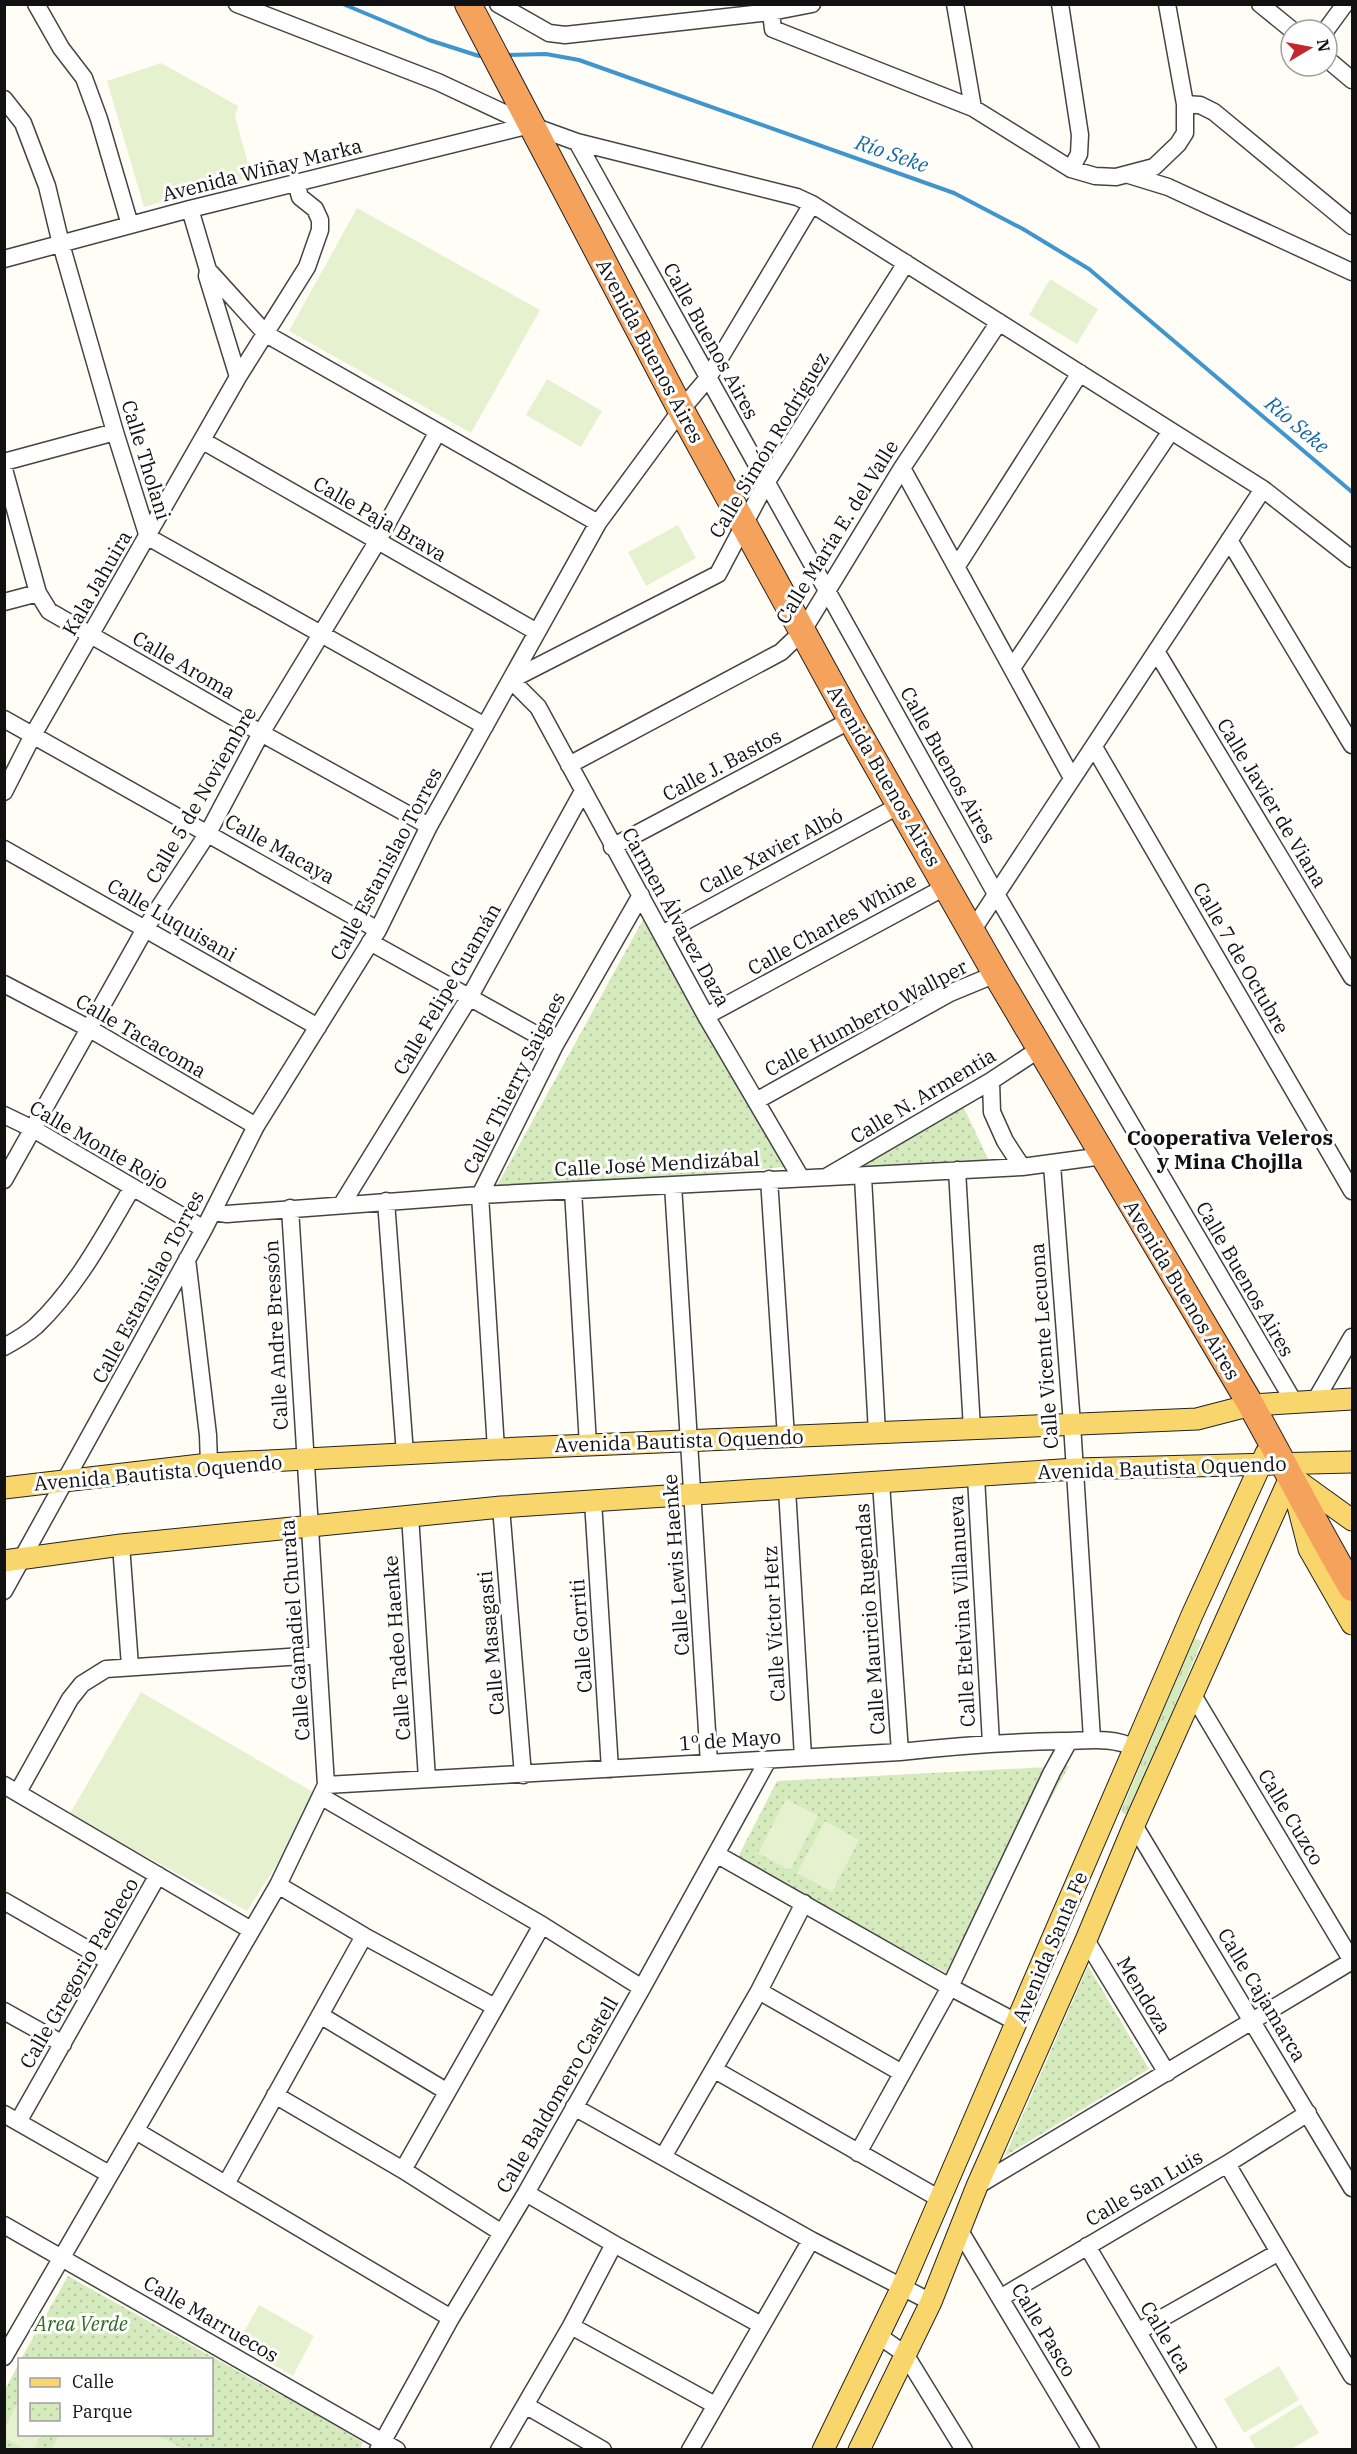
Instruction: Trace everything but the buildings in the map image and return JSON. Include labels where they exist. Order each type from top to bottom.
[{"type":"highway","name":"Avenida Buenos Aires","points":[[469,7],[681,410],[851,720],[996,974],[1251,1405],[1277,1461],[1353,1588]]},
{"type":"highway","name":"Avenida Buenos Aires","points":[[1277,1461],[1334,1529],[1353,1559]]},
{"type":"main road","name":"Avenida Bautista Oquendo","points":[[4,1488],[209,1464],[496,1449],[1197,1419],[1251,1405],[1351,1397]]},
{"type":"main road","name":"Avenida Bautista Oquendo","points":[[13,1560],[121,1545],[410,1515],[593,1501],[1075,1469],[1277,1461],[1353,1462]]},
{"type":"main road","name":"Avenida Buenos Aires","points":[[1277,1461],[1353,1520]]},
{"type":"main road","name":"Avenida Buenos Aires","points":[[1277,1461],[1309,1549],[1353,1624]]},
{"type":"main road","name":"Avenida Santa Fe","points":[[859,2450],[931,2302],[977,2186],[1193,1695],[1277,1461]]},
{"type":"main road","name":"Avenida Santa Fe","points":[[823,2450],[902,2287],[1018,2023],[1134,1748],[1277,1461]]},
{"type":"street","points":[[36,4],[61,48],[84,78],[99,119],[130,225]]},
{"type":"street","points":[[237,4],[438,82],[530,125],[578,142],[797,197],[812,204],[1263,489],[1353,559]]},
{"type":"street","points":[[504,7],[549,33],[564,35],[812,4]]},
{"type":"street","points":[[955,4],[973,108]]},
{"type":"street","points":[[1060,4],[1080,135],[1079,154],[1071,169]]},
{"type":"street","points":[[770,8],[773,29],[973,108],[1071,169],[1095,176],[1116,177],[1154,167],[1178,144],[1185,133],[1185,105],[1167,4]]},
{"type":"street","points":[[1260,4],[1279,19]]},
{"type":"street","points":[[1335,18],[1345,4]]},
{"type":"street","points":[[1339,68],[1353,80]]},
{"type":"street","name":"Calle Tholani","points":[[4,99],[23,123],[47,186],[61,244],[115,432],[148,537],[485,726]]},
{"type":"street","points":[[1185,105],[1200,105],[1214,112],[1353,226]]},
{"type":"street","name":"Avenida Wiñay Marka","points":[[4,260],[190,209],[530,125]]},
{"type":"street","name":"Calle Buenos Aires","points":[[578,142],[996,894],[1294,1402]]},
{"type":"street","points":[[1129,175],[1168,187],[1353,272]]},
{"type":"street","name":"Kala Jahuira","points":[[4,792],[33,735],[238,377],[307,267],[320,230],[321,220],[315,209],[300,197],[296,182]]},
{"type":"street","name":"Calle Estanislao Torres","points":[[4,1591],[13,1560],[67,1480],[204,1229],[256,1126],[374,936],[429,826],[598,523],[681,410],[708,378],[812,204]]},
{"type":"street","points":[[190,209],[208,270],[266,334],[598,523]]},
{"type":"street","name":"Calle Simón Rodríguez","points":[[511,680],[718,574],[766,483],[906,263]]},
{"type":"street","points":[[208,270],[207,276],[238,377]]},
{"type":"street","name":"Calle María E. del Valle","points":[[569,765],[781,652],[802,632],[902,468],[999,321]]},
{"type":"street","points":[[957,566],[1080,373]]},
{"type":"street","points":[[1012,668],[1171,431]]},
{"type":"street","points":[[4,462],[115,432]]},
{"type":"street","name":"Calle 5 de Noviembre","points":[[4,1180],[35,1130],[146,929],[208,833],[261,733],[376,542],[437,433]]},
{"type":"street","name":"Calle Paja Brava","points":[[203,441],[537,632]]},
{"type":"street","points":[[902,468],[1072,778]]},
{"type":"street","name":"Calle Aroma","points":[[4,469],[38,593],[49,611],[429,826]]},
{"type":"street","points":[[972,931],[1263,489]]},
{"type":"street","points":[[1229,540],[1353,745]]},
{"type":"street","points":[[4,602],[38,593]]},
{"type":"street","name":"Calle Javier de Viana","points":[[1156,651],[1353,977]]},
{"type":"street","name":"Carmen Álvarez Daza","points":[[511,680],[538,707],[612,847],[641,895],[706,1016],[801,1178]]},
{"type":"street","name":"Calle Macaya","points":[[4,718],[208,833],[469,998],[555,1045]]},
{"type":"street","name":"Calle J. Bastos","points":[[612,847],[851,720]]},
{"type":"street","name":"Calle 7 de Octubre","points":[[1094,747],[1353,1191]]},
{"type":"street","name":"Calle Felipe Guamán","points":[[342,1204],[469,998],[583,791]]},
{"type":"street","name":"Calle Xavier Albó","points":[[662,934],[900,805]]},
{"type":"street","name":"Calle Luquisani","points":[[4,849],[318,1027]]},
{"type":"street","name":"Calle Charles Whine","points":[[706,1016],[947,886]]},
{"type":"street","name":"Calle Thierry Saignes","points":[[496,1449],[480,1195],[555,1045],[641,895]]},
{"type":"street","name":"Calle Humberto Wallper","points":[[756,1101],[950,993],[996,974]]},
{"type":"street","name":"Calle Tacacoma","points":[[4,984],[90,1029],[256,1126]]},
{"type":"street","name":"Calle N. Armentia","points":[[826,1178],[991,1081],[1041,1048]]},
{"type":"street","points":[[991,1081],[992,1112],[1005,1142],[1022,1167]]},
{"type":"street","name":"Calle Monte Rojo","points":[[4,1115],[35,1130],[204,1229]]},
{"type":"street","name":"Calle José Mendizábal","points":[[213,1212],[228,1214],[480,1195],[1022,1167],[1052,1165],[1103,1156]]},
{"type":"street","name":"Calle Vicente Lecuona","points":[[1052,1165],[1072,1424],[1092,1739]]},
{"type":"street","points":[[957,1170],[972,1429]]},
{"type":"street","points":[[862,1177],[877,1433]]},
{"type":"street","points":[[769,1179],[786,1437]]},
{"type":"street","name":"Calle Lewis Haenke","points":[[673,1185],[709,1763]]},
{"type":"street","points":[[4,1347],[34,1328],[63,1298],[89,1262],[132,1188]]},
{"type":"street","points":[[573,1190],[588,1445]]},
{"type":"street","points":[[386,1201],[405,1454]]},
{"type":"street","name":"Calle Andre Bressón","points":[[290,1208],[304,1460]]},
{"type":"street","points":[[187,1259],[208,1435],[209,1464]]},
{"type":"street","points":[[1315,1401],[1353,1337]]},
{"type":"street","name":"Calle Gamadiel Churata","points":[[304,1460],[318,1655],[324,1791]]},
{"type":"street","name":"Calle Etelvina Villanueva","points":[[976,1477],[991,1743]]},
{"type":"street","name":"Calle Mauricio Rugendas","points":[[881,1483],[900,1752]]},
{"type":"street","name":"Calle Víctor Hetz","points":[[787,1489],[803,1757]]},
{"type":"street","name":"Calle Gorriti","points":[[593,1501],[610,1769]]},
{"type":"street","name":"Calle Masagasti","points":[[501,1508],[523,1775]]},
{"type":"street","name":"Calle Tadeo Haenke","points":[[410,1515],[427,1779]]},
{"type":"street","points":[[121,1545],[130,1666]]},
{"type":"street","points":[[251,1930],[11,1788],[70,1699],[82,1684],[106,1669],[318,1655]]},
{"type":"street","name":"Calle Cuzco","points":[[1193,1695],[1353,1961]]},
{"type":"street","name":"1º de Mayo","points":[[324,1791],[427,1779],[900,1752],[991,1743],[1092,1739],[1124,1743],[1134,1748]]},
{"type":"street","points":[[858,2153],[950,1988],[1052,1772],[1069,1741]]},
{"type":"street","name":"Calle Baldomero Castell","points":[[386,2447],[451,2318],[526,2193],[768,1760]]},
{"type":"street","points":[[4,2357],[278,1885],[324,1791],[642,1988]]},
{"type":"street","name":"Calle Cajamarca","points":[[1134,1825],[1254,2020],[1353,2188]]},
{"type":"street","points":[[716,1854],[950,1988],[1018,2023]]},
{"type":"street","name":"Calle Gregorio Pacheco","points":[[11,2118],[63,2044],[158,1875]]},
{"type":"street","points":[[278,1885],[364,1936],[495,2007]]},
{"type":"street","points":[[4,1901],[108,1961]]},
{"type":"street","points":[[663,2157],[759,1992],[804,1903]]},
{"type":"street","points":[[403,2170],[542,1926]]},
{"type":"street","points":[[225,2184],[364,1936]]},
{"type":"street","name":"Mendoza","points":[[1086,1940],[1167,2073]]},
{"type":"street","points":[[977,2186],[1353,1961]]},
{"type":"street","points":[[759,1992],[902,2073]]},
{"type":"street","points":[[4,2011],[63,2044]]},
{"type":"street","points":[[320,2015],[446,2091]]},
{"type":"street","points":[[715,2070],[940,2199]]},
{"type":"street","points":[[275,2095],[403,2170],[502,2234]]},
{"type":"street","points":[[574,2107],[811,2240],[931,2302]]},
{"type":"street","name":"Calle San Luis","points":[[1000,2298],[1227,2164],[1308,2113]]},
{"type":"street","points":[[11,2118],[109,2174]]},
{"type":"street","points":[[136,2131],[451,2318]]},
{"type":"street","points":[[1227,2164],[1353,2376]]},
{"type":"street","points":[[526,2193],[762,2325]]},
{"type":"street","name":"Calle Marruecos","points":[[4,2225],[386,2447]]},
{"type":"street","name":"Calle Pasco","points":[[960,2231],[1092,2450]]},
{"type":"street","points":[[690,2450],[811,2240]]},
{"type":"street","points":[[499,2450],[571,2326],[615,2244]]},
{"type":"street","name":"Calle Ica","points":[[1087,2246],[1208,2450]]},
{"type":"street","points":[[1139,2331],[1279,2252]]},
{"type":"street","points":[[571,2326],[715,2405]]},
{"type":"street","points":[[879,2336],[905,2354],[964,2450]]},
{"type":"street","points":[[525,2405],[603,2450]]},
{"type":"green space","points":[[161,63],[238,106],[235,117],[252,177],[144,207],[107,81]]},
{"type":"green space","points":[[357,208],[540,310],[471,433],[289,331]]},
{"type":"green space","points":[[1050,279],[1098,309],[1077,344],[1029,315]]},
{"type":"green space","points":[[547,379],[602,411],[581,447],[526,415]]},
{"type":"green space","points":[[678,525],[696,558],[646,586],[628,552]]},
{"type":"green space","points":[[644,918],[785,1167],[494,1191]]},
{"type":"green space","points":[[962,1104],[990,1163],[860,1168]]},
{"type":"green space","points":[[1194,1638],[1202,1641],[1129,1814],[1124,1814],[1121,1811]]},
{"type":"green space","points":[[141,1692],[320,1796],[247,1911],[69,1815]]},
{"type":"green space","points":[[1069,1766],[952,1976],[737,1859],[777,1781]]},
{"type":"green space","points":[[786,1799],[818,1816],[790,1870],[758,1853]]},
{"type":"green space","points":[[825,1821],[859,1840],[832,1892],[797,1873]]},
{"type":"green space","points":[[1088,1966],[1149,2069],[1005,2156]]},
{"type":"green space","name":"Area Verde","points":[[68,2276],[285,2396],[363,2442],[360,2450],[5,2450],[5,2390],[18,2365],[18,2436],[213,2436],[213,2358],[22,2358]]},
{"type":"green space","points":[[259,2305],[314,2336],[293,2376],[237,2344]]},
{"type":"green space","points":[[1279,2366],[1299,2400],[1244,2433],[1224,2399]]},
{"type":"green space","points":[[18,2402],[18,2436],[41,2436],[34,2449],[24,2449],[5,2438],[5,2427]]},
{"type":"green space","points":[[1301,2404],[1319,2433],[1291,2449],[1256,2449],[1249,2437]]},
{"type":"green space","points":[[58,2436],[159,2436],[184,2449],[51,2449]]},
{"type":"waterway","name":"Río Seke","points":[[343,4],[429,40],[484,56]]},
{"type":"waterway","name":"Río Seke","points":[[506,55],[546,54],[579,60],[954,193],[1023,229],[1089,269],[1352,492]]},
{"type":"district","name":"Cooperativa Veleros y Mina Chojlla","points":[[1230,1150]]}]
